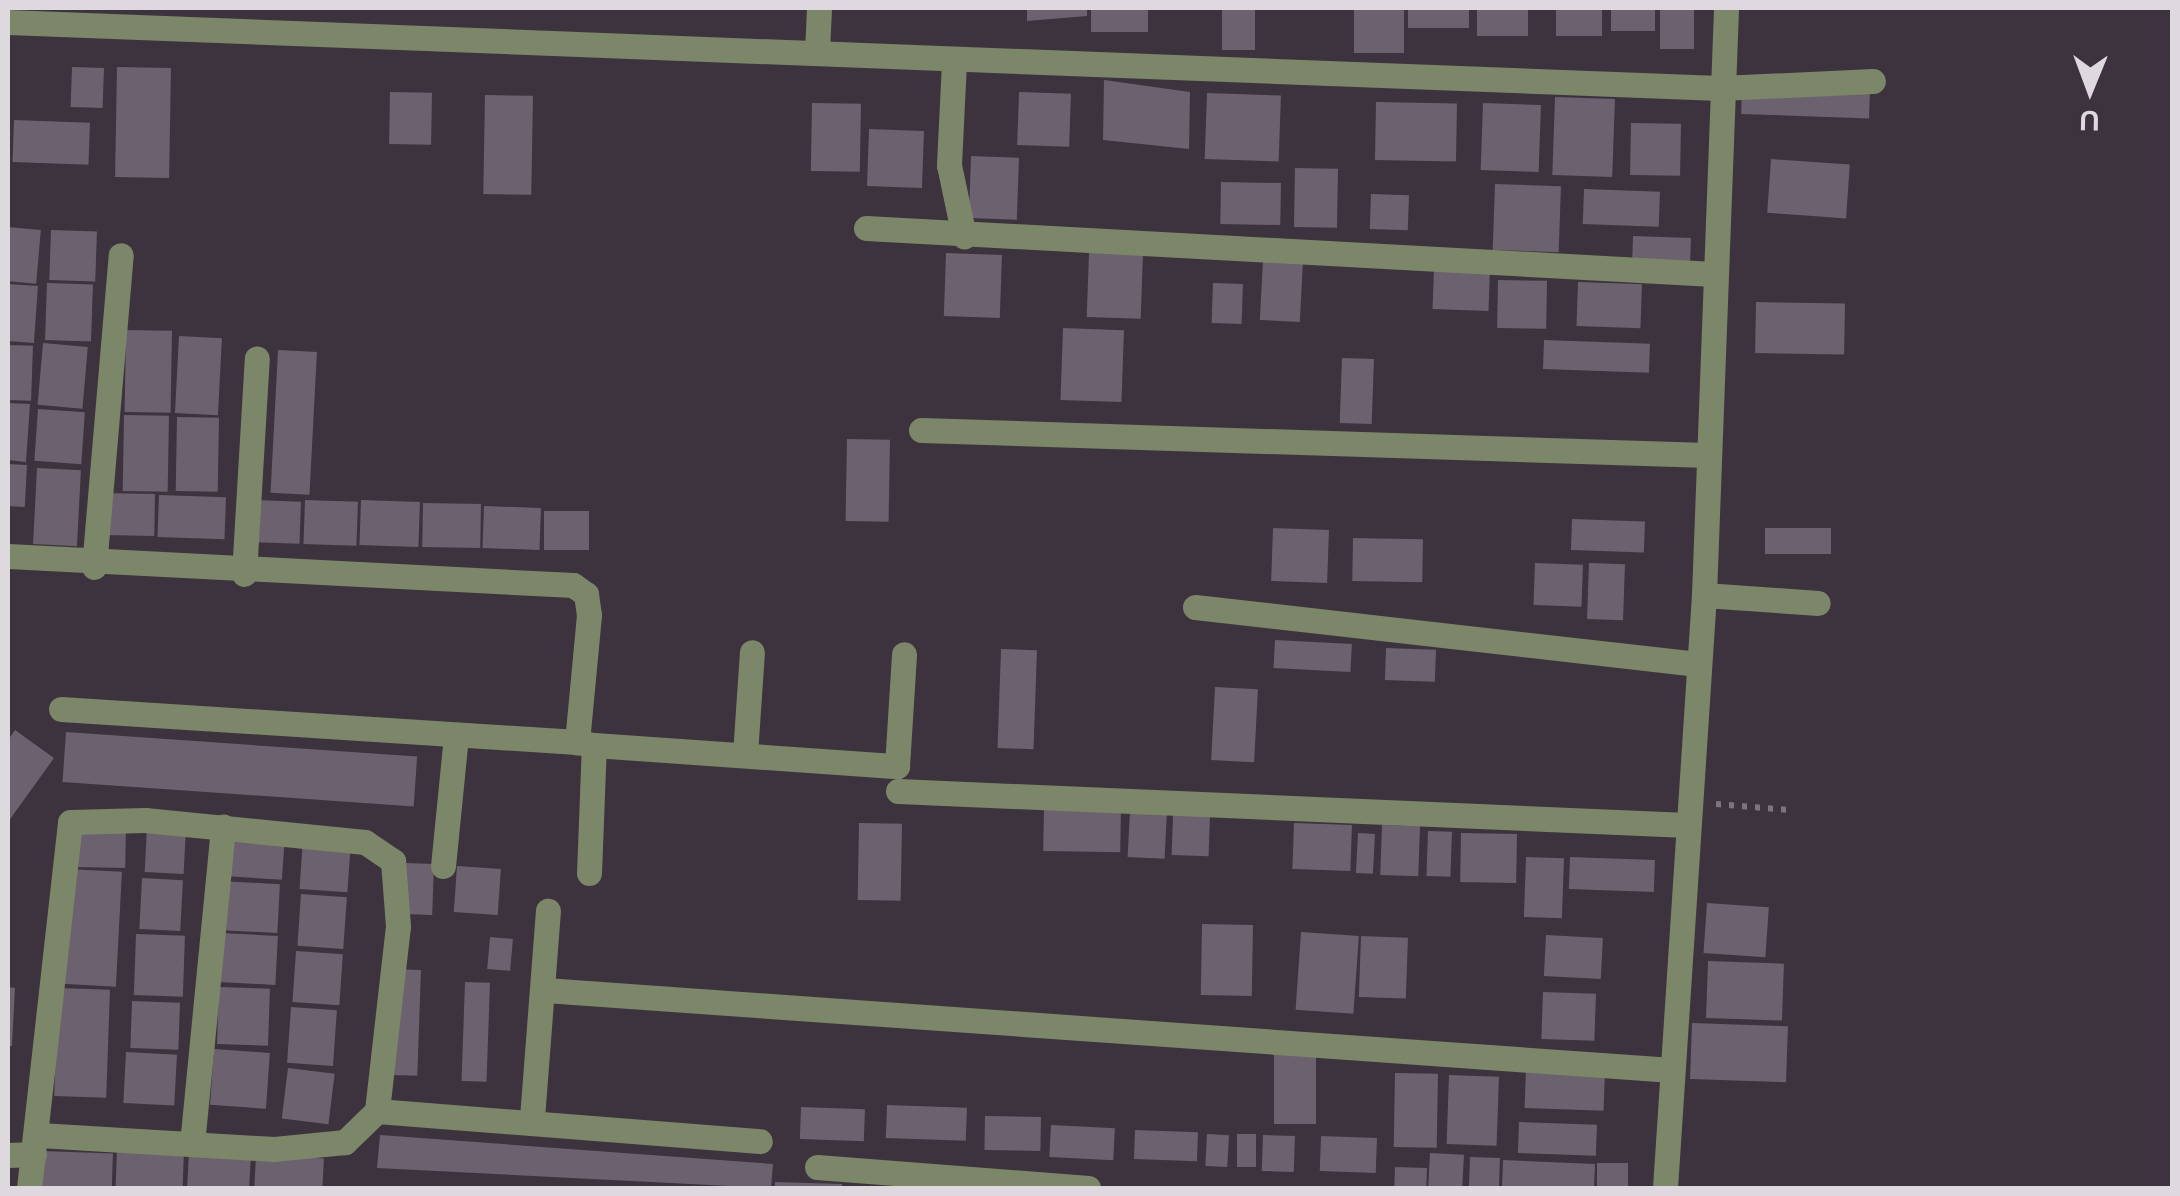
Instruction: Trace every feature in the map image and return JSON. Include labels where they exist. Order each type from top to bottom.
[{"type":"street","points":[[816,51],[819,8]]},
{"type":"street","points":[[1666,1188],[1704,595],[1726,8]]},
{"type":"street","points":[[8,22],[816,51],[954,62],[1720,88],[1873,81]]},
{"type":"street","points":[[954,62],[949,165],[964,236]]},
{"type":"street","points":[[866,228],[964,236],[1332,248],[1714,274]]},
{"type":"street","points":[[94,566],[120,255]]},
{"type":"street","points":[[244,574],[258,358]]},
{"type":"street","points":[[921,430],[1708,455]]},
{"type":"street","points":[[8,556],[94,566],[244,574],[573,585],[586,594],[589,615],[585,744],[589,873]]},
{"type":"street","points":[[1704,595],[1818,604]]},
{"type":"street","points":[[1195,606],[1698,664]]},
{"type":"street","points":[[745,754],[752,652]]},
{"type":"street","points":[[61,709],[896,766],[904,654]]},
{"type":"street","points":[[443,866],[456,734]]},
{"type":"street","points":[[898,790],[1688,813]]},
{"type":"street","points":[[8,1155],[36,1144],[345,1142],[377,1112],[398,926],[393,861],[365,842],[223,827],[70,822],[36,1144],[28,1188]]},
{"type":"street","points":[[192,1144],[223,827]]},
{"type":"street","points":[[532,1118],[545,990],[548,911]]},
{"type":"street","points":[[545,990],[1672,1070]]},
{"type":"street","points":[[377,1112],[532,1118],[760,1140]]},
{"type":"street","points":[[817,1168],[1088,1188]]},
{"type":"path","points":[[1688,813],[1790,810]]},
{"type":"building","points":[[1027,8],[1087,8],[1087,16],[1027,21]]},
{"type":"building","points":[[1091,8],[1148,8],[1148,32],[1091,32]]},
{"type":"building","points":[[1222,8],[1255,8],[1255,50],[1222,50]]},
{"type":"building","points":[[1354,8],[1404,8],[1404,53],[1354,53]]},
{"type":"building","points":[[1408,8],[1469,8],[1469,28],[1408,28]]},
{"type":"building","points":[[1477,8],[1528,8],[1528,36],[1477,36]]},
{"type":"building","points":[[1556,8],[1602,8],[1602,36],[1556,36]]},
{"type":"building","points":[[1611,8],[1655,8],[1655,31],[1611,31]]},
{"type":"building","points":[[1660,8],[1694,8],[1694,49],[1660,49]]},
{"type":"building","points":[[72,67],[104,68],[103,108],[71,107]]},
{"type":"building","points":[[117,67],[171,68],[169,178],[115,177]]},
{"type":"building","points":[[1104,80],[1190,92],[1189,149],[1103,140]]},
{"type":"building","points":[[1742,88],[1870,92],[1869,118],[1741,114]]},
{"type":"building","points":[[390,92],[432,93],[431,145],[389,144]]},
{"type":"building","points":[[1019,92],[1071,94],[1069,147],[1017,145]]},
{"type":"building","points":[[1207,93],[1281,96],[1279,162],[1205,159]]},
{"type":"building","points":[[485,95],[533,96],[531,195],[483,194]]},
{"type":"building","points":[[1555,97],[1615,99],[1612,177],[1552,175]]},
{"type":"building","points":[[1376,102],[1457,103],[1456,161],[1375,160]]},
{"type":"building","points":[[812,103],[861,104],[860,172],[811,171]]},
{"type":"building","points":[[1483,103],[1541,105],[1539,172],[1481,170]]},
{"type":"building","points":[[14,120],[90,123],[88,165],[13,162]]},
{"type":"building","points":[[1631,123],[1681,124],[1680,176],[1630,175]]},
{"type":"building","points":[[869,129],[924,131],[922,188],[867,186]]},
{"type":"building","points":[[971,156],[1019,158],[1017,220],[969,218]]},
{"type":"building","points":[[1771,159],[1850,165],[1846,218],[1767,213]]},
{"type":"building","points":[[1295,168],[1338,169],[1337,228],[1294,227]]},
{"type":"building","points":[[1221,182],[1281,183],[1280,225],[1220,224]]},
{"type":"building","points":[[1495,184],[1561,186],[1559,252],[1493,250]]},
{"type":"building","points":[[1584,189],[1660,192],[1659,227],[1583,224]]},
{"type":"building","points":[[1371,194],[1409,195],[1408,230],[1370,229]]},
{"type":"building","points":[[8,227],[41,230],[36,284],[8,281]]},
{"type":"building","points":[[51,230],[97,232],[95,282],[49,280]]},
{"type":"building","points":[[1633,236],[1691,238],[1690,263],[1632,261]]},
{"type":"building","points":[[1089,252],[1143,254],[1141,319],[1087,317]]},
{"type":"building","points":[[946,253],[1002,255],[1000,318],[944,316]]},
{"type":"building","points":[[1263,260],[1303,262],[1300,322],[1260,320]]},
{"type":"building","points":[[1434,267],[1490,269],[1489,311],[1433,309]]},
{"type":"building","points":[[1498,280],[1547,281],[1546,329],[1497,328]]},
{"type":"building","points":[[1578,282],[1642,284],[1640,328],[1576,326]]},
{"type":"building","points":[[47,283],[93,285],[91,342],[45,340]]},
{"type":"building","points":[[1213,283],[1243,284],[1242,324],[1212,323]]},
{"type":"building","points":[[8,284],[38,286],[34,343],[8,341]]},
{"type":"building","points":[[1756,302],[1845,304],[1844,355],[1755,353]]},
{"type":"building","points":[[1063,328],[1124,330],[1121,402],[1060,400]]},
{"type":"building","points":[[126,330],[172,331],[171,413],[125,412]]},
{"type":"building","points":[[179,336],[222,338],[218,415],[175,413]]},
{"type":"building","points":[[1544,340],[1650,344],[1649,373],[1543,369]]},
{"type":"building","points":[[43,343],[88,347],[82,409],[38,405]]},
{"type":"building","points":[[8,345],[33,346],[31,401],[8,400]]},
{"type":"building","points":[[278,350],[317,352],[309,495],[271,493]]},
{"type":"building","points":[[1342,358],[1374,359],[1372,424],[1340,423]]},
{"type":"building","points":[[8,403],[30,404],[26,462],[8,460]]},
{"type":"building","points":[[38,409],[85,412],[81,464],[34,461]]},
{"type":"building","points":[[124,415],[169,416],[168,492],[123,491]]},
{"type":"building","points":[[177,417],[219,418],[218,492],[176,491]]},
{"type":"building","points":[[847,439],[890,440],[889,522],[846,521]]},
{"type":"building","points":[[8,464],[27,465],[25,507],[8,506]]},
{"type":"building","points":[[37,468],[81,470],[77,546],[33,544]]},
{"type":"building","points":[[102,493],[155,494],[154,536],[101,535]]},
{"type":"building","points":[[159,495],[226,497],[224,539],[158,537]]},
{"type":"building","points":[[251,500],[301,502],[300,544],[250,542]]},
{"type":"building","points":[[305,500],[358,502],[356,546],[303,544]]},
{"type":"building","points":[[361,500],[420,502],[418,547],[359,545]]},
{"type":"building","points":[[423,503],[481,504],[480,548],[422,547]]},
{"type":"building","points":[[484,506],[541,508],[539,550],[483,548]]},
{"type":"building","points":[[544,511],[589,511],[589,550],[544,550]]},
{"type":"building","points":[[1572,519],[1645,522],[1644,553],[1571,550]]},
{"type":"building","points":[[1273,528],[1329,530],[1327,583],[1271,581]]},
{"type":"building","points":[[1765,528],[1831,528],[1831,554],[1765,554]]},
{"type":"building","points":[[1353,538],[1423,539],[1422,582],[1352,581]]},
{"type":"building","points":[[1535,563],[1583,565],[1582,607],[1534,605]]},
{"type":"building","points":[[1589,563],[1625,564],[1623,620],[1587,619]]},
{"type":"building","points":[[1275,640],[1352,644],[1350,672],[1274,668]]},
{"type":"building","points":[[1386,648],[1436,650],[1435,682],[1385,680]]},
{"type":"building","points":[[1001,649],[1037,650],[1034,749],[998,748]]},
{"type":"building","points":[[1215,687],[1258,689],[1254,762],[1211,760]]},
{"type":"building","points":[[15,730],[54,758],[8,822],[8,740]]},
{"type":"building","points":[[66,732],[417,757],[414,806],[63,782]]},
{"type":"building","points":[[1044,806],[1121,807],[1120,852],[1043,851]]},
{"type":"building","points":[[1130,811],[1167,813],[1165,859],[1128,857]]},
{"type":"building","points":[[1173,815],[1210,816],[1209,856],[1172,855]]},
{"type":"building","points":[[75,823],[126,824],[125,868],[74,867]]},
{"type":"building","points":[[859,823],[902,824],[901,901],[858,900]]},
{"type":"building","points":[[1294,823],[1352,825],[1350,871],[1292,869]]},
{"type":"building","points":[[1382,825],[1420,826],[1418,876],[1380,875]]},
{"type":"building","points":[[147,827],[186,829],[184,874],[145,872]]},
{"type":"building","points":[[1428,831],[1452,832],[1450,877],[1426,876]]},
{"type":"building","points":[[228,833],[285,837],[282,880],[225,876]]},
{"type":"building","points":[[1358,833],[1375,834],[1373,874],[1356,873]]},
{"type":"building","points":[[1461,833],[1517,834],[1516,883],[1460,882]]},
{"type":"building","points":[[303,839],[351,842],[347,892],[300,889]]},
{"type":"building","points":[[1526,857],[1564,858],[1562,918],[1524,917]]},
{"type":"building","points":[[1570,857],[1655,860],[1654,892],[1569,889]]},
{"type":"building","points":[[406,863],[434,864],[432,915],[404,914]]},
{"type":"building","points":[[457,866],[501,869],[498,915],[454,912]]},
{"type":"building","points":[[68,869],[122,872],[116,987],[62,984]]},
{"type":"building","points":[[142,878],[183,880],[180,931],[139,929]]},
{"type":"building","points":[[220,881],[280,884],[277,933],[217,930]]},
{"type":"building","points":[[301,894],[347,897],[343,949],[297,946]]},
{"type":"building","points":[[1707,903],[1769,907],[1765,957],[1704,953]]},
{"type":"building","points":[[1202,924],[1253,925],[1252,996],[1201,995]]},
{"type":"building","points":[[1301,932],[1359,936],[1353,1014],[1296,1010]]},
{"type":"building","points":[[221,933],[278,936],[275,985],[218,982]]},
{"type":"building","points":[[136,934],[185,936],[183,997],[134,995]]},
{"type":"building","points":[[1546,935],[1603,938],[1601,979],[1544,976]]},
{"type":"building","points":[[1361,936],[1408,938],[1406,999],[1359,997]]},
{"type":"building","points":[[490,937],[513,939],[510,971],[487,969]]},
{"type":"building","points":[[296,951],[343,954],[339,1005],[292,1002]]},
{"type":"building","points":[[1708,961],[1784,964],[1782,1021],[1706,1018]]},
{"type":"building","points":[[395,969],[421,970],[417,1076],[391,1075]]},
{"type":"building","points":[[465,982],[490,983],[487,1082],[462,1081]]},
{"type":"building","points":[[8,987],[15,988],[12,1046],[8,1046]]},
{"type":"building","points":[[219,987],[270,989],[268,1046],[217,1044]]},
{"type":"building","points":[[58,988],[110,990],[106,1098],[54,1096]]},
{"type":"building","points":[[1543,992],[1596,994],[1594,1041],[1541,1039]]},
{"type":"building","points":[[132,1001],[180,1003],[178,1050],[130,1048]]},
{"type":"building","points":[[291,1007],[337,1010],[333,1066],[287,1063]]},
{"type":"building","points":[[1692,1023],[1788,1026],[1786,1082],[1690,1079]]},
{"type":"building","points":[[214,1049],[270,1053],[266,1109],[210,1105]]},
{"type":"building","points":[[126,1052],[177,1055],[174,1106],[123,1103]]},
{"type":"building","points":[[1274,1053],[1316,1053],[1316,1124],[1274,1124]]},
{"type":"building","points":[[288,1068],[335,1074],[328,1124],[282,1119]]},
{"type":"building","points":[[1526,1068],[1605,1071],[1604,1111],[1525,1108]]},
{"type":"building","points":[[1395,1073],[1438,1074],[1437,1148],[1394,1147]]},
{"type":"building","points":[[1449,1075],[1499,1077],[1497,1146],[1447,1144]]},
{"type":"building","points":[[887,1105],[967,1108],[966,1141],[886,1138]]},
{"type":"building","points":[[801,1107],[865,1109],[864,1141],[800,1139]]},
{"type":"building","points":[[985,1116],[1041,1117],[1040,1151],[984,1150]]},
{"type":"building","points":[[1519,1122],[1597,1125],[1596,1156],[1518,1153]]},
{"type":"building","points":[[1051,1125],[1115,1128],[1113,1160],[1049,1157]]},
{"type":"building","points":[[1135,1130],[1198,1132],[1197,1161],[1134,1159]]},
{"type":"building","points":[[1207,1134],[1229,1135],[1227,1167],[1205,1166]]},
{"type":"building","points":[[1237,1134],[1256,1134],[1256,1167],[1237,1167]]},
{"type":"building","points":[[380,1135],[773,1164],[771,1188],[377,1168]]},
{"type":"building","points":[[1263,1135],[1295,1136],[1294,1172],[1262,1171]]},
{"type":"building","points":[[1321,1136],[1377,1138],[1376,1173],[1320,1171]]},
{"type":"building","points":[[117,1148],[184,1150],[183,1188],[116,1188]]},
{"type":"building","points":[[42,1151],[113,1153],[112,1188],[41,1188]]},
{"type":"building","points":[[189,1152],[251,1155],[249,1188],[187,1188]]},
{"type":"building","points":[[1430,1153],[1464,1155],[1462,1188],[1428,1188]]},
{"type":"building","points":[[256,1155],[324,1159],[322,1188],[254,1188]]},
{"type":"building","points":[[1470,1157],[1500,1158],[1499,1188],[1469,1188]]},
{"type":"building","points":[[1503,1160],[1595,1164],[1594,1188],[1502,1188]]},
{"type":"building","points":[[1597,1163],[1628,1163],[1628,1188],[1597,1188]]},
{"type":"building","points":[[1395,1167],[1427,1168],[1426,1188],[1394,1188]]},
{"type":"building","points":[[775,1182],[842,1184],[842,1188],[775,1188]]}]
